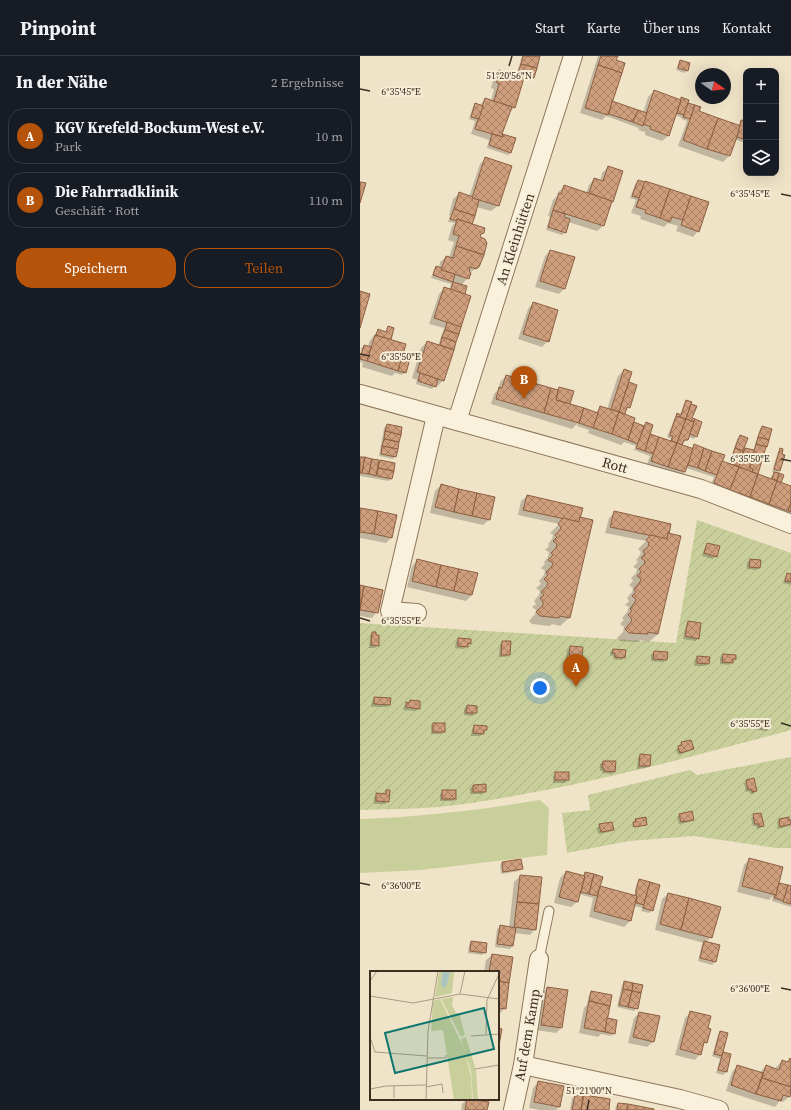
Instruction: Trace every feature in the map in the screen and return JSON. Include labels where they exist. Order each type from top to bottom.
[{"type":"street","name":"An Kleinhütten","points":[[456,422],[573,56]]},
{"type":"street","name":"Rott","points":[[360,394],[456,422],[701,489],[791,524]]},
{"type":"street","points":[[417,613],[390,611],[436,416]]},
{"type":"street","name":"Auf dem Kamp","points":[[513,1110],[523,1065],[540,959]]},
{"type":"street","points":[[523,1065],[680,1098],[719,1110]]},
{"type":"lane","points":[[540,959],[549,912]]},
{"type":"green space","points":[[697,520],[791,553],[791,730],[572,785],[484,801],[439,807],[360,810],[360,623],[676,643]]},
{"type":"green space","points":[[791,757],[791,848],[776,848],[694,836],[629,841],[567,853],[562,813],[590,810],[588,795],[690,770],[697,775]]},
{"type":"green space","points":[[540,800],[549,808],[547,855],[421,870],[360,873],[360,819],[405,817],[495,807]]},
{"type":"building","points":[[523,56],[540,56],[537,68],[521,64]]},
{"type":"building","points":[[601,56],[618,56],[616,60],[625,63],[622,73],[598,65]]},
{"type":"building","points":[[680,60],[690,63],[688,71],[678,68]]},
{"type":"building","points":[[521,64],[537,68],[534,78],[518,73]]},
{"type":"building","points":[[598,65],[622,73],[608,115],[585,108]]},
{"type":"building","points":[[499,70],[524,78],[515,108],[494,101],[499,84],[496,82]]},
{"type":"building","points":[[654,90],[681,100],[669,136],[650,129],[651,127],[643,124]]},
{"type":"building","points":[[681,97],[689,100],[684,115],[677,113]]},
{"type":"building","points":[[485,98],[512,107],[502,134],[503,137],[475,129]]},
{"type":"building","points":[[612,101],[638,110],[633,122],[609,114]]},
{"type":"building","points":[[475,103],[483,106],[479,119],[471,117]]},
{"type":"building","points":[[688,103],[695,105],[690,119],[683,117]]},
{"type":"building","points":[[695,105],[701,107],[699,111],[718,118],[707,149],[683,140]]},
{"type":"building","points":[[638,110],[647,113],[643,126],[633,122]]},
{"type":"building","points":[[718,118],[741,126],[730,156],[707,149]]},
{"type":"building","points":[[741,120],[743,120],[743,139],[737,137]]},
{"type":"building","points":[[492,134],[503,137],[502,134],[516,138],[511,153],[489,145]]},
{"type":"building","points":[[485,157],[512,166],[499,206],[472,198]]},
{"type":"building","points":[[608,166],[623,171],[613,202],[589,193],[594,178],[603,181]]},
{"type":"building","points":[[638,180],[645,182],[639,198],[632,196]]},
{"type":"building","points":[[645,181],[670,189],[660,218],[645,213],[646,210],[636,207]]},
{"type":"building","points":[[360,182],[366,183],[360,203]]},
{"type":"building","points":[[564,185],[612,201],[604,226],[553,210],[559,193],[561,194]]},
{"type":"building","points":[[670,189],[691,196],[683,220],[672,217],[670,222],[660,218]]},
{"type":"building","points":[[459,192],[479,200],[475,216],[454,209]]},
{"type":"building","points":[[691,196],[709,202],[699,232],[681,225]]},
{"type":"building","points":[[454,209],[475,216],[472,224],[457,219],[457,221],[450,219]]},
{"type":"building","points":[[553,210],[565,214],[564,217],[570,219],[566,233],[548,227]]},
{"type":"building","points":[[457,219],[485,228],[484,233],[481,234],[480,237],[485,239],[487,243],[484,255],[456,246],[459,236],[453,234]]},
{"type":"building","points":[[456,246],[484,255],[479,267],[476,269],[470,267],[469,271],[471,273],[469,279],[441,270],[446,256],[453,258]]},
{"type":"building","points":[[550,250],[575,257],[565,289],[540,281]]},
{"type":"building","points":[[436,266],[442,268],[441,270],[455,274],[453,282],[433,275]]},
{"type":"building","points":[[453,282],[467,286],[465,294],[451,290]]},
{"type":"building","points":[[444,287],[471,296],[461,327],[434,318]]},
{"type":"building","points":[[360,291],[370,294],[360,328]]},
{"type":"building","points":[[533,302],[558,310],[549,342],[523,334]]},
{"type":"building","points":[[447,322],[461,327],[459,334],[445,330]]},
{"type":"building","points":[[388,326],[394,328],[391,340],[376,335],[378,329],[386,332]]},
{"type":"building","points":[[445,330],[459,334],[456,342],[442,337]]},
{"type":"building","points":[[375,335],[406,344],[398,371],[367,361]]},
{"type":"building","points":[[442,337],[456,342],[454,350],[440,345]]},
{"type":"building","points":[[427,341],[454,350],[444,381],[417,372]]},
{"type":"building","points":[[364,345],[371,347],[367,361],[360,359]]},
{"type":"building","points":[[402,357],[410,359],[406,373],[398,371]]},
{"type":"building","points":[[624,369],[632,372],[619,412],[611,409]]},
{"type":"building","points":[[420,373],[438,379],[436,387],[418,381]]},
{"type":"building","points":[[506,375],[551,388],[544,413],[496,399],[499,387],[502,388]]},
{"type":"building","points":[[629,382],[637,385],[630,408],[627,407],[625,414],[619,412]]},
{"type":"building","points":[[559,387],[574,391],[570,404],[556,400]]},
{"type":"building","points":[[551,388],[558,390],[556,400],[584,408],[579,423],[544,413]]},
{"type":"building","points":[[686,400],[692,402],[686,419],[676,416],[677,413],[681,415]]},
{"type":"building","points":[[691,404],[697,406],[692,418],[695,419],[694,422],[686,419]]},
{"type":"building","points":[[600,406],[619,412],[612,434],[593,428]]},
{"type":"building","points":[[584,408],[598,413],[593,428],[579,423]]},
{"type":"building","points":[[619,412],[635,418],[628,440],[612,434]]},
{"type":"building","points":[[676,416],[686,419],[677,443],[671,441],[673,436],[670,436]]},
{"type":"building","points":[[686,419],[694,422],[688,440],[684,440],[682,445],[677,443]]},
{"type":"building","points":[[695,419],[702,422],[697,437],[690,434]]},
{"type":"building","points":[[634,422],[644,426],[638,444],[628,440]]},
{"type":"building","points":[[646,422],[653,425],[645,451],[636,448]]},
{"type":"building","points":[[387,424],[402,427],[401,435],[385,431]]},
{"type":"building","points":[[762,426],[772,429],[769,440],[758,437]]},
{"type":"building","points":[[385,431],[401,435],[399,442],[384,439]]},
{"type":"building","points":[[650,434],[659,437],[654,454],[645,451]]},
{"type":"building","points":[[740,435],[748,438],[743,451],[735,448]]},
{"type":"building","points":[[659,437],[677,443],[668,467],[651,461]]},
{"type":"building","points":[[758,437],[769,440],[767,447],[756,444]]},
{"type":"building","points":[[384,439],[399,442],[398,449],[382,446]]},
{"type":"building","points":[[677,443],[694,449],[685,472],[668,467]]},
{"type":"building","points":[[694,444],[704,448],[698,468],[688,465]]},
{"type":"building","points":[[756,444],[766,447],[758,474],[752,472],[753,469],[750,468]]},
{"type":"building","points":[[382,446],[398,449],[396,457],[381,454]]},
{"type":"building","points":[[704,448],[712,451],[705,471],[698,468]]},
{"type":"building","points":[[735,448],[743,451],[739,467],[730,463]]},
{"type":"building","points":[[745,448],[754,450],[750,465],[750,468],[753,469],[752,472],[739,467]]},
{"type":"building","points":[[780,448],[783,449],[782,454],[785,455],[780,471],[774,469]]},
{"type":"building","points":[[712,451],[725,455],[717,475],[705,471]]},
{"type":"building","points":[[360,457],[365,457],[362,473],[360,473]]},
{"type":"building","points":[[365,457],[372,459],[369,474],[362,473]]},
{"type":"building","points":[[372,459],[379,460],[376,476],[369,474]]},
{"type":"building","points":[[380,460],[395,463],[394,471],[378,468]]},
{"type":"building","points":[[722,461],[739,467],[730,490],[714,483]]},
{"type":"building","points":[[739,467],[758,474],[750,497],[730,490]]},
{"type":"building","points":[[378,468],[394,471],[392,479],[377,476]]},
{"type":"building","points":[[774,472],[779,473],[777,481],[772,479]]},
{"type":"building","points":[[779,473],[784,475],[781,483],[777,481]]},
{"type":"building","points":[[758,474],[777,481],[769,504],[750,497]]},
{"type":"building","points":[[777,481],[791,486],[791,502],[788,511],[769,504]]},
{"type":"building","points":[[441,484],[459,489],[454,512],[435,507]]},
{"type":"building","points":[[459,489],[477,493],[472,516],[454,512]]},
{"type":"building","points":[[477,493],[495,497],[490,520],[472,516]]},
{"type":"building","points":[[527,495],[583,508],[579,522],[523,510]]},
{"type":"building","points":[[791,502],[791,512],[788,511]]},
{"type":"building","points":[[360,508],[378,511],[374,534],[360,532]]},
{"type":"building","points":[[378,511],[397,515],[392,538],[374,534]]},
{"type":"building","points":[[614,511],[671,524],[667,539],[610,527]]},
{"type":"building","points":[[580,517],[593,520],[570,618],[560,616],[559,618],[540,616],[536,612],[543,605],[540,598],[544,595],[541,592],[547,586],[548,583],[544,579],[548,575],[546,572],[553,563],[548,560],[553,555],[551,553],[556,548],[557,544],[553,541],[557,537],[555,535],[561,527],[558,524],[563,518],[579,522]]},
{"type":"building","points":[[668,533],[681,536],[658,634],[648,632],[648,634],[629,633],[625,629],[632,619],[628,615],[632,611],[630,609],[636,599],[632,596],[636,592],[634,589],[641,579],[637,576],[641,572],[639,569],[645,561],[641,558],[645,554],[643,551],[648,547],[649,543],[646,540],[651,535],[667,539]]},
{"type":"building","points":[[707,543],[720,546],[717,557],[704,553]]},
{"type":"building","points":[[417,559],[441,565],[436,587],[412,581]]},
{"type":"building","points":[[750,559],[761,560],[760,568],[749,567]]},
{"type":"building","points":[[441,565],[459,569],[454,591],[436,587]]},
{"type":"building","points":[[459,569],[478,573],[472,595],[454,591]]},
{"type":"building","points":[[787,573],[791,574],[791,582],[785,581]]},
{"type":"building","points":[[360,585],[364,586],[360,608]]},
{"type":"building","points":[[364,586],[383,590],[378,613],[360,610]]},
{"type":"building","points":[[688,621],[701,623],[699,639],[685,636]]},
{"type":"building","points":[[372,632],[376,632],[376,635],[379,635],[379,646],[371,645]]},
{"type":"building","points":[[458,638],[471,639],[471,644],[468,643],[468,647],[458,646]]},
{"type":"building","points":[[502,641],[511,641],[510,655],[501,655]]},
{"type":"building","points":[[570,646],[583,647],[582,657],[569,655]]},
{"type":"building","points":[[613,649],[626,650],[625,658],[615,657],[615,653],[612,653]]},
{"type":"building","points":[[654,651],[668,652],[667,660],[653,659]]},
{"type":"building","points":[[723,654],[736,655],[736,659],[733,659],[733,663],[722,662]]},
{"type":"building","points":[[697,656],[710,657],[709,664],[697,663]]},
{"type":"building","points":[[374,697],[391,698],[390,705],[374,704]]},
{"type":"building","points":[[410,700],[420,701],[420,709],[406,707],[406,702],[409,703]]},
{"type":"building","points":[[467,705],[477,706],[477,713],[466,713]]},
{"type":"building","points":[[760,720],[771,720],[770,728],[759,728]]},
{"type":"building","points":[[433,723],[445,723],[445,732],[433,732]]},
{"type":"building","points":[[474,725],[487,726],[487,730],[484,730],[484,734],[473,733]]},
{"type":"building","points":[[691,740],[694,749],[680,753],[678,746],[682,745],[681,742]]},
{"type":"building","points":[[640,754],[651,755],[650,766],[639,766]]},
{"type":"building","points":[[603,761],[616,761],[615,772],[604,771],[604,768],[602,768]]},
{"type":"building","points":[[555,772],[569,772],[569,780],[555,780]]},
{"type":"building","points":[[754,778],[757,791],[752,792],[752,789],[748,790],[746,780]]},
{"type":"building","points":[[486,784],[486,792],[473,792],[473,785]]},
{"type":"building","points":[[386,790],[390,790],[389,802],[376,801],[376,793],[386,794]]},
{"type":"building","points":[[442,790],[456,790],[456,799],[442,799]]},
{"type":"building","points":[[692,811],[694,820],[681,822],[679,814]]},
{"type":"building","points":[[761,813],[764,826],[759,827],[759,824],[755,824],[753,814]]},
{"type":"building","points":[[646,817],[647,825],[634,827],[633,822],[636,822],[635,819]]},
{"type":"building","points":[[789,817],[791,824],[780,827],[779,819]]},
{"type":"building","points":[[612,822],[614,830],[601,832],[599,824]]},
{"type":"building","points":[[749,858],[783,867],[776,895],[742,886]]},
{"type":"building","points":[[521,859],[523,869],[503,872],[502,862]]},
{"type":"building","points":[[566,871],[585,876],[578,902],[559,897]]},
{"type":"building","points":[[585,872],[594,874],[589,894],[581,892]]},
{"type":"building","points":[[594,874],[603,877],[597,896],[589,894]]},
{"type":"building","points":[[520,875],[542,877],[539,904],[517,902]]},
{"type":"building","points":[[639,879],[650,882],[644,905],[636,903],[636,890]]},
{"type":"building","points":[[650,882],[660,885],[653,911],[643,908]]},
{"type":"building","points":[[779,883],[788,885],[784,901],[774,898]]},
{"type":"building","points":[[788,885],[791,886],[791,904],[783,902]]},
{"type":"building","points":[[600,886],[637,896],[631,921],[594,911]]},
{"type":"building","points":[[668,893],[689,898],[681,930],[660,924]]},
{"type":"building","points":[[689,898],[721,907],[712,938],[681,930]]},
{"type":"building","points":[[517,902],[539,904],[536,930],[514,927]]},
{"type":"building","points":[[500,925],[516,928],[513,946],[497,944]]},
{"type":"building","points":[[471,941],[487,943],[486,953],[470,951]]},
{"type":"building","points":[[704,941],[720,945],[716,962],[700,958]]},
{"type":"building","points":[[492,954],[513,957],[509,983],[499,981],[499,971],[489,971]]},
{"type":"building","points":[[499,981],[509,983],[506,1009],[499,1008]]},
{"type":"building","points":[[624,981],[633,983],[632,991],[623,989]]},
{"type":"building","points":[[633,983],[643,985],[641,993],[632,991]]},
{"type":"building","points":[[547,987],[568,990],[562,1028],[541,1025]]},
{"type":"building","points":[[623,989],[632,991],[628,1007],[619,1005]]},
{"type":"building","points":[[591,991],[612,995],[610,1006],[589,1001]]},
{"type":"building","points":[[632,991],[641,993],[638,1009],[628,1007]]},
{"type":"building","points":[[589,1001],[610,1006],[605,1032],[584,1028]]},
{"type":"building","points":[[690,1011],[711,1016],[708,1028],[711,1029],[707,1043],[704,1042],[701,1055],[680,1049]]},
{"type":"building","points":[[639,1012],[660,1016],[654,1042],[633,1037]]},
{"type":"building","points":[[607,1018],[617,1020],[615,1034],[605,1032]]},
{"type":"building","points":[[499,1028],[502,1029],[499,1046]]},
{"type":"building","points":[[720,1031],[728,1033],[722,1056],[714,1054]]},
{"type":"building","points":[[723,1052],[731,1054],[727,1072],[718,1070]]},
{"type":"building","points":[[790,1058],[791,1087],[762,1078],[766,1065],[779,1070],[782,1060],[788,1062]]},
{"type":"building","points":[[737,1065],[763,1073],[756,1094],[731,1085]]},
{"type":"building","points":[[762,1078],[791,1087],[790,1097],[783,1095],[781,1101],[756,1094]]},
{"type":"building","points":[[538,1081],[564,1086],[560,1107],[534,1102]]},
{"type":"building","points":[[575,1095],[583,1096],[581,1110],[572,1110]]},
{"type":"building","points":[[584,1095],[610,1099],[609,1110],[581,1110]]},
{"type":"building","points":[[467,1100],[489,1102],[487,1110],[465,1110]]},
{"type":"building","points":[[618,1103],[628,1104],[627,1110],[617,1110]]},
{"type":"building","points":[[628,1104],[654,1109],[654,1110],[627,1110]]},
{"type":"place","name":"Die Fahrradklinik","points":[[524,399]]},
{"type":"place","name":"KGV Krefeld-Bockum-West e.V.","points":[[576,687]]}]
